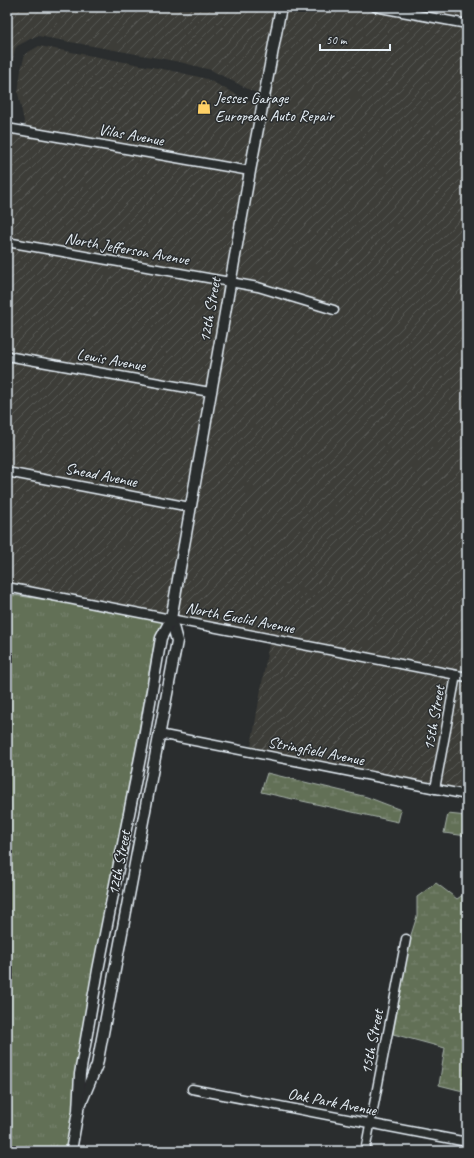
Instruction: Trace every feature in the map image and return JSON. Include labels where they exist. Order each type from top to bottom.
[{"type":"street","name":"12th Street","points":[[71,1151],[78,1111],[81,1068],[98,970],[143,743],[161,638],[171,619],[210,392],[281,7]]},
{"type":"street","points":[[375,7],[467,24]]},
{"type":"street","name":"Vilas Avenue","points":[[7,128],[250,171]]},
{"type":"street","name":"North Jefferson Avenue","points":[[7,242],[258,287],[334,310]]},
{"type":"street","name":"Lewis Avenue","points":[[7,356],[210,392]]},
{"type":"street","name":"Snead Avenue","points":[[7,472],[190,507]]},
{"type":"street","name":"North Euclid Avenue","points":[[7,587],[467,677]]},
{"type":"street","name":"12th Street","points":[[78,1111],[97,1065],[177,641],[171,619]]},
{"type":"street","name":"15th Street","points":[[435,789],[456,675]]},
{"type":"street","name":"Stringfield Avenue","points":[[159,734],[467,795]]},
{"type":"street","name":"15th Street","points":[[365,1151],[406,939]]},
{"type":"street","name":"Oak Park Avenue","points":[[192,1089],[467,1142]]},
{"type":"shaded area","points":[[7,7],[276,7],[259,94],[211,70],[180,62],[38,36],[17,46],[15,49],[7,91]]},
{"type":"shaded area","points":[[287,7],[349,7],[467,29],[467,672],[177,615],[234,288],[257,292],[337,316],[340,307],[260,282],[236,278]]},
{"type":"shaded area","points":[[401,7],[467,7],[467,20]]},
{"type":"shaded area","points":[[39,46],[178,72],[207,79],[245,99],[256,103],[245,165],[25,126],[18,93],[21,70],[25,54]]},
{"type":"shaded area","points":[[7,133],[16,134],[16,136],[20,135],[243,175],[225,276],[7,237]]},
{"type":"shaded area","points":[[7,247],[224,286],[206,386],[7,351]]},
{"type":"shaded area","points":[[7,361],[204,395],[185,501],[7,467]]},
{"type":"shaded area","points":[[7,477],[183,510],[166,613],[7,582]]},
{"type":"shaded area","points":[[269,643],[449,679],[431,783],[251,747]]},
{"type":"shaded area","points":[[460,681],[467,682],[467,790],[441,785]]},
{"type":"green space","points":[[7,594],[60,602],[163,622],[155,638],[137,742],[93,969],[75,1073],[73,1109],[66,1151],[7,1151]]},
{"type":"green space","points":[[267,773],[367,797],[401,810],[398,822],[261,792]]},
{"type":"green space","points":[[448,814],[467,816],[467,836],[444,833]]},
{"type":"green space","points":[[436,883],[457,899],[467,892],[467,1092],[439,1085],[445,1048],[393,1034],[411,935],[417,916],[417,897]]},
{"type":"place","name":"Jesses Garage European Auto Repair","points":[[204,107]]}]
